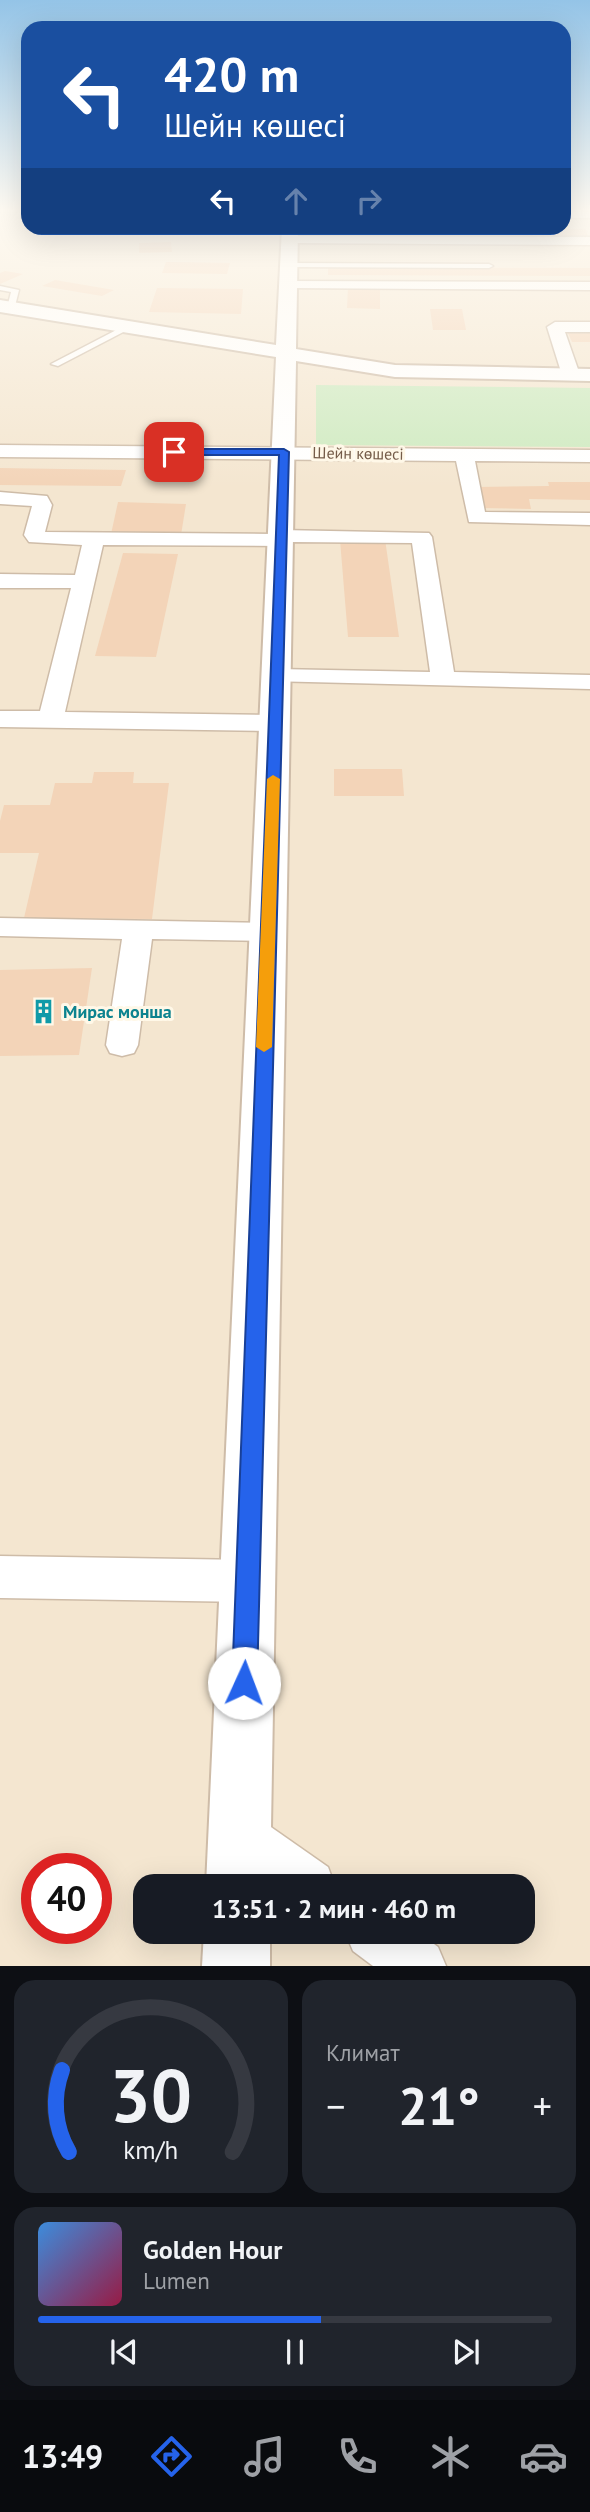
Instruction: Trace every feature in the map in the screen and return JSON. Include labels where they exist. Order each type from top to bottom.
[{"type":"street","points":[[238,1874],[288,304]]},
{"type":"street","points":[[6,307],[395,371],[580,375],[555,327],[590,327]]},
{"type":"street","name":"Шейн көшесі","points":[[0,451],[590,456]]},
{"type":"street","points":[[464,454],[476,518],[590,519]]},
{"type":"street","points":[[0,498],[40,500],[42,505],[34,535],[36,538],[94,540],[422,537],[443,679]]},
{"type":"street","points":[[51,719],[94,540]]},
{"type":"street","points":[[0,581],[84,582]]},
{"type":"street","points":[[277,676],[590,682]]},
{"type":"street","points":[[0,719],[275,723]]},
{"type":"street","points":[[0,927],[268,933]]},
{"type":"street","points":[[122,1045],[138,930]]},
{"type":"street","points":[[0,1577],[248,1581]]},
{"type":"street","points":[[240,1836],[292,1874]]},
{"type":"street","points":[[236,1966],[237,1944]]},
{"type":"street","points":[[389,1944],[419,1966]]},
{"type":"lane","points":[[55,364],[127,328]]},
{"type":"shaded area","points":[[0,304],[590,304],[590,1966],[0,1966]]},
{"type":"green space","points":[[316,385],[590,388],[590,447],[316,445]]},
{"type":"building","points":[[152,304],[242,304],[241,314],[149,312]]},
{"type":"building","points":[[347,304],[380,304],[380,309],[347,308]]},
{"type":"building","points":[[430,309],[462,309],[466,330],[433,330]]},
{"type":"building","points":[[567,331],[590,331],[590,342],[572,342]]},
{"type":"building","points":[[0,468],[126,470],[121,486],[0,485]]},
{"type":"building","points":[[548,482],[590,482],[590,500],[529,499],[531,509],[481,508],[477,487],[549,486]]},
{"type":"building","points":[[118,502],[186,504],[181,535],[111,534]]},
{"type":"building","points":[[385,539],[399,637],[348,637],[340,540]]},
{"type":"building","points":[[123,553],[178,554],[156,657],[95,656]]},
{"type":"building","points":[[334,769],[402,769],[404,796],[334,796]]},
{"type":"building","points":[[94,772],[134,772],[133,783],[169,783],[152,919],[24,918],[39,853],[0,853],[0,821],[4,805],[50,805],[55,783],[92,783]]},
{"type":"building","name":"Мирас монша","points":[[92,968],[79,1055],[0,1056],[0,970]]},
{"type":"slow traffic","points":[[264,1047],[273,779]]},
{"type":"place","name":"Мирас монша","points":[[43,1012]]},
{"type":"route","points":[[174,452],[284,452],[244,1683]]}]
